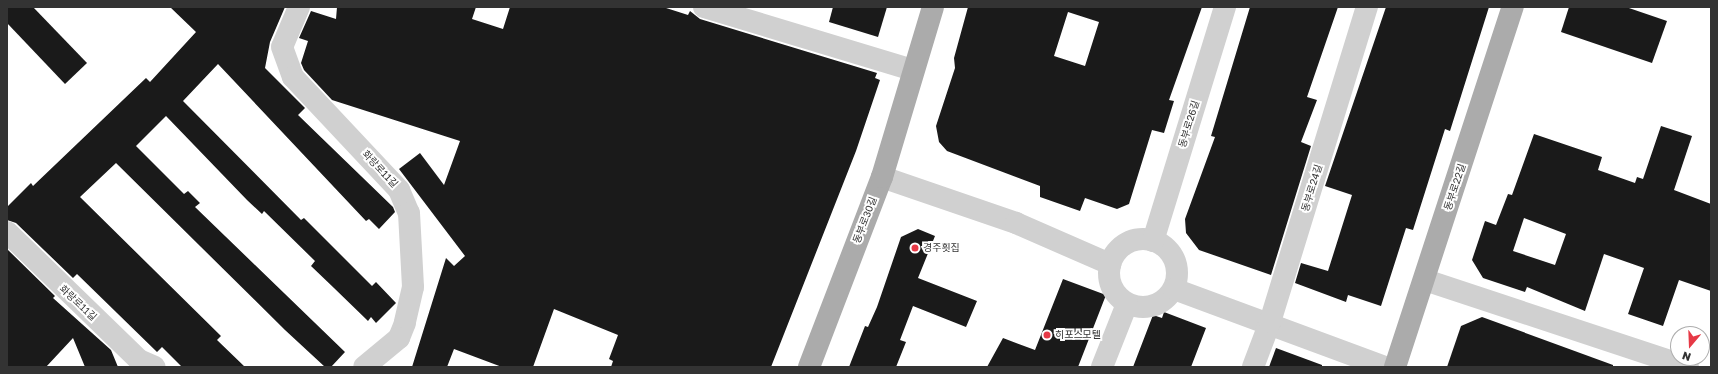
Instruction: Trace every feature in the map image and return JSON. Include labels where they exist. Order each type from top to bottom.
[{"type":"main road","name":"동부로30길","points":[[809,367],[882,177],[933,7]]},
{"type":"main road","name":"동부로22길","points":[[1395,367],[1426,280],[1513,7]]},
{"type":"street","name":"화랑로11길","points":[[299,7],[282,47],[293,78],[399,190],[409,213],[413,287],[406,317],[399,338],[364,367]]},
{"type":"street","points":[[704,7],[913,70]]},
{"type":"street","name":"동부로26길","points":[[1153,241],[1225,7]]},
{"type":"street","name":"동부로24길","points":[[1253,367],[1270,322],[1368,7]]},
{"type":"street","points":[[882,177],[1016,224],[1110,264]]},
{"type":"street","name":"화랑로11길","points":[[7,232],[139,360],[155,367]]},
{"type":"street","points":[[1153,241],[1174,259],[1177,269],[1174,289],[1159,304],[1148,307],[1127,304],[1111,287],[1110,264],[1114,254],[1130,242],[1153,241]]},
{"type":"street","points":[[1426,280],[1688,367]]},
{"type":"street","points":[[1174,289],[1270,322],[1384,367]]},
{"type":"street","points":[[1102,367],[1127,304]]},
{"type":"building","points":[[7,7],[33,7],[87,63],[65,84],[7,23]]},
{"type":"building","points":[[170,7],[285,7],[270,42],[265,68],[305,108],[298,115],[393,207],[395,212],[379,229],[369,219],[366,221],[218,64],[183,101],[301,220],[304,218],[372,286],[376,282],[396,303],[376,323],[371,317],[368,321],[311,266],[315,261],[264,211],[262,214],[247,200],[166,116],[136,146],[184,194],[188,191],[200,203],[195,207],[345,352],[331,367],[325,367],[285,330],[116,163],[80,197],[221,336],[217,340],[245,367],[182,367],[162,347],[157,352],[77,274],[73,278],[16,223],[7,220],[7,207],[31,183],[33,186],[146,78],[150,82],[196,32]]},
{"type":"building","points":[[337,7],[476,7],[472,19],[503,29],[510,7],[663,7],[688,15],[690,11],[700,19],[877,73],[875,78],[880,80],[856,151],[771,367],[611,367],[613,361],[609,359],[618,335],[554,309],[533,367],[502,367],[454,349],[447,367],[412,367],[446,258],[454,266],[465,256],[399,169],[420,153],[444,185],[460,141],[332,100],[304,70],[301,63],[308,41],[299,38],[311,11],[336,19]]},
{"type":"building","points":[[833,7],[887,7],[878,37],[829,22]]},
{"type":"building","points":[[968,7],[1202,7],[1169,100],[1174,101],[1164,133],[1152,130],[1129,204],[1117,209],[1085,198],[1080,211],[1040,197],[1040,186],[947,151],[939,142],[936,126],[955,68],[954,58]],"holes":[[[1068,12],[1099,22],[1085,66],[1054,56]]]},
{"type":"building","points":[[1250,7],[1338,7],[1307,97],[1317,100],[1301,142],[1311,146],[1271,275],[1199,250],[1186,233],[1185,219],[1215,137],[1211,136]]},
{"type":"building","points":[[1386,7],[1489,7],[1450,131],[1445,129],[1413,230],[1406,228],[1381,306],[1348,295],[1346,302],[1295,283],[1301,263],[1328,271],[1352,195],[1325,186]]},
{"type":"building","points":[[1569,7],[1626,7],[1667,21],[1652,63],[1561,32]]},
{"type":"building","points":[[1661,126],[1692,136],[1674,190],[1711,204],[1711,291],[1679,280],[1663,326],[1628,314],[1644,268],[1604,254],[1585,311],[1527,287],[1525,292],[1483,278],[1472,260],[1485,221],[1496,225],[1508,194],[1512,195],[1534,134],[1602,157],[1598,170],[1635,183],[1637,177],[1643,179]],"holes":[[[1524,218],[1566,234],[1555,265],[1513,251]]]},
{"type":"building","points":[[918,229],[935,236],[918,278],[977,301],[966,327],[913,306],[900,340],[906,342],[896,367],[849,367],[865,326],[868,327],[877,307],[901,237]]},
{"type":"building","points":[[7,249],[55,296],[53,298],[111,350],[118,367],[85,367],[73,338],[46,367],[7,367]]},
{"type":"building","points":[[1063,279],[1106,295],[1078,367],[987,367],[1003,338],[1035,350]]},
{"type":"building","points":[[1164,312],[1206,328],[1191,367],[1133,367],[1153,315],[1162,318]]},
{"type":"building","points":[[1482,317],[1613,365],[1613,367],[1447,367],[1461,326]]},
{"type":"building","points":[[1276,348],[1322,365],[1322,367],[1269,367]]},
{"type":"place","name":"경주횟집","points":[[915,248]]},
{"type":"place","name":"히포스모텔","points":[[1047,335]]}]
